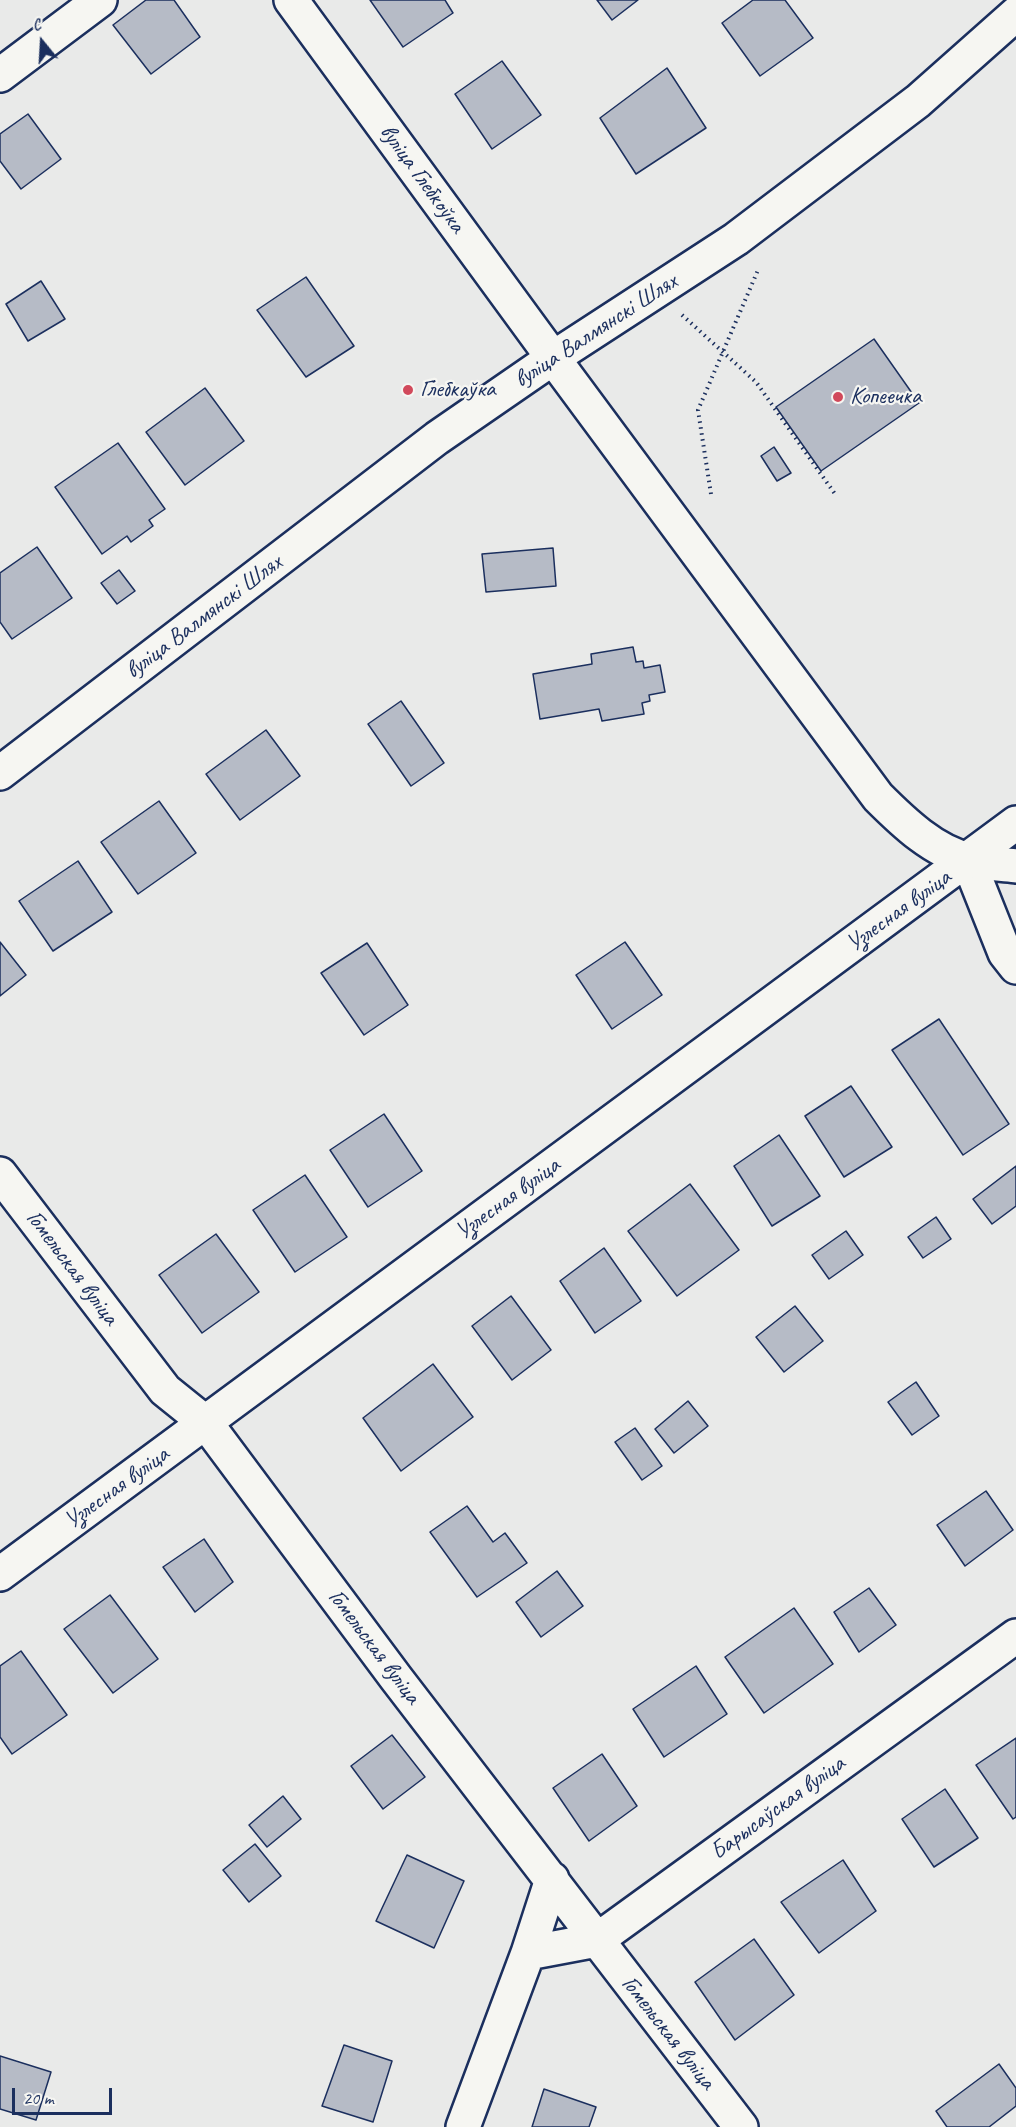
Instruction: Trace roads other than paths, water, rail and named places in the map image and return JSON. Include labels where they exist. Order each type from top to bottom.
[{"type":"street","points":[[0,75],[100,0]]},
{"type":"street","name":"вуліца Глебкоўка","points":[[291,0],[878,797],[903,822],[932,843],[968,860],[1016,866]]},
{"type":"street","name":"вуліца Валмянскі Шлях","points":[[0,773],[438,438],[553,358],[736,239],[918,101],[1016,14]]},
{"type":"street","name":"Узлесная вуліца","points":[[0,1574],[1016,824]]},
{"type":"street","points":[[968,860],[1005,953],[1016,967]]},
{"type":"street","name":"Гомельская вуліца","points":[[0,1174],[165,1390],[206,1423],[403,1687],[741,2127]]},
{"type":"street","name":"Барысаўская вуліца","points":[[528,1953],[597,1940],[1016,1636]]},
{"type":"street","points":[[463,2127],[528,1953],[552,1879]]},
{"type":"place","name":"Глебкаўка","points":[[408,390]]},
{"type":"place","name":"Копеечка","points":[[838,397]]}]
